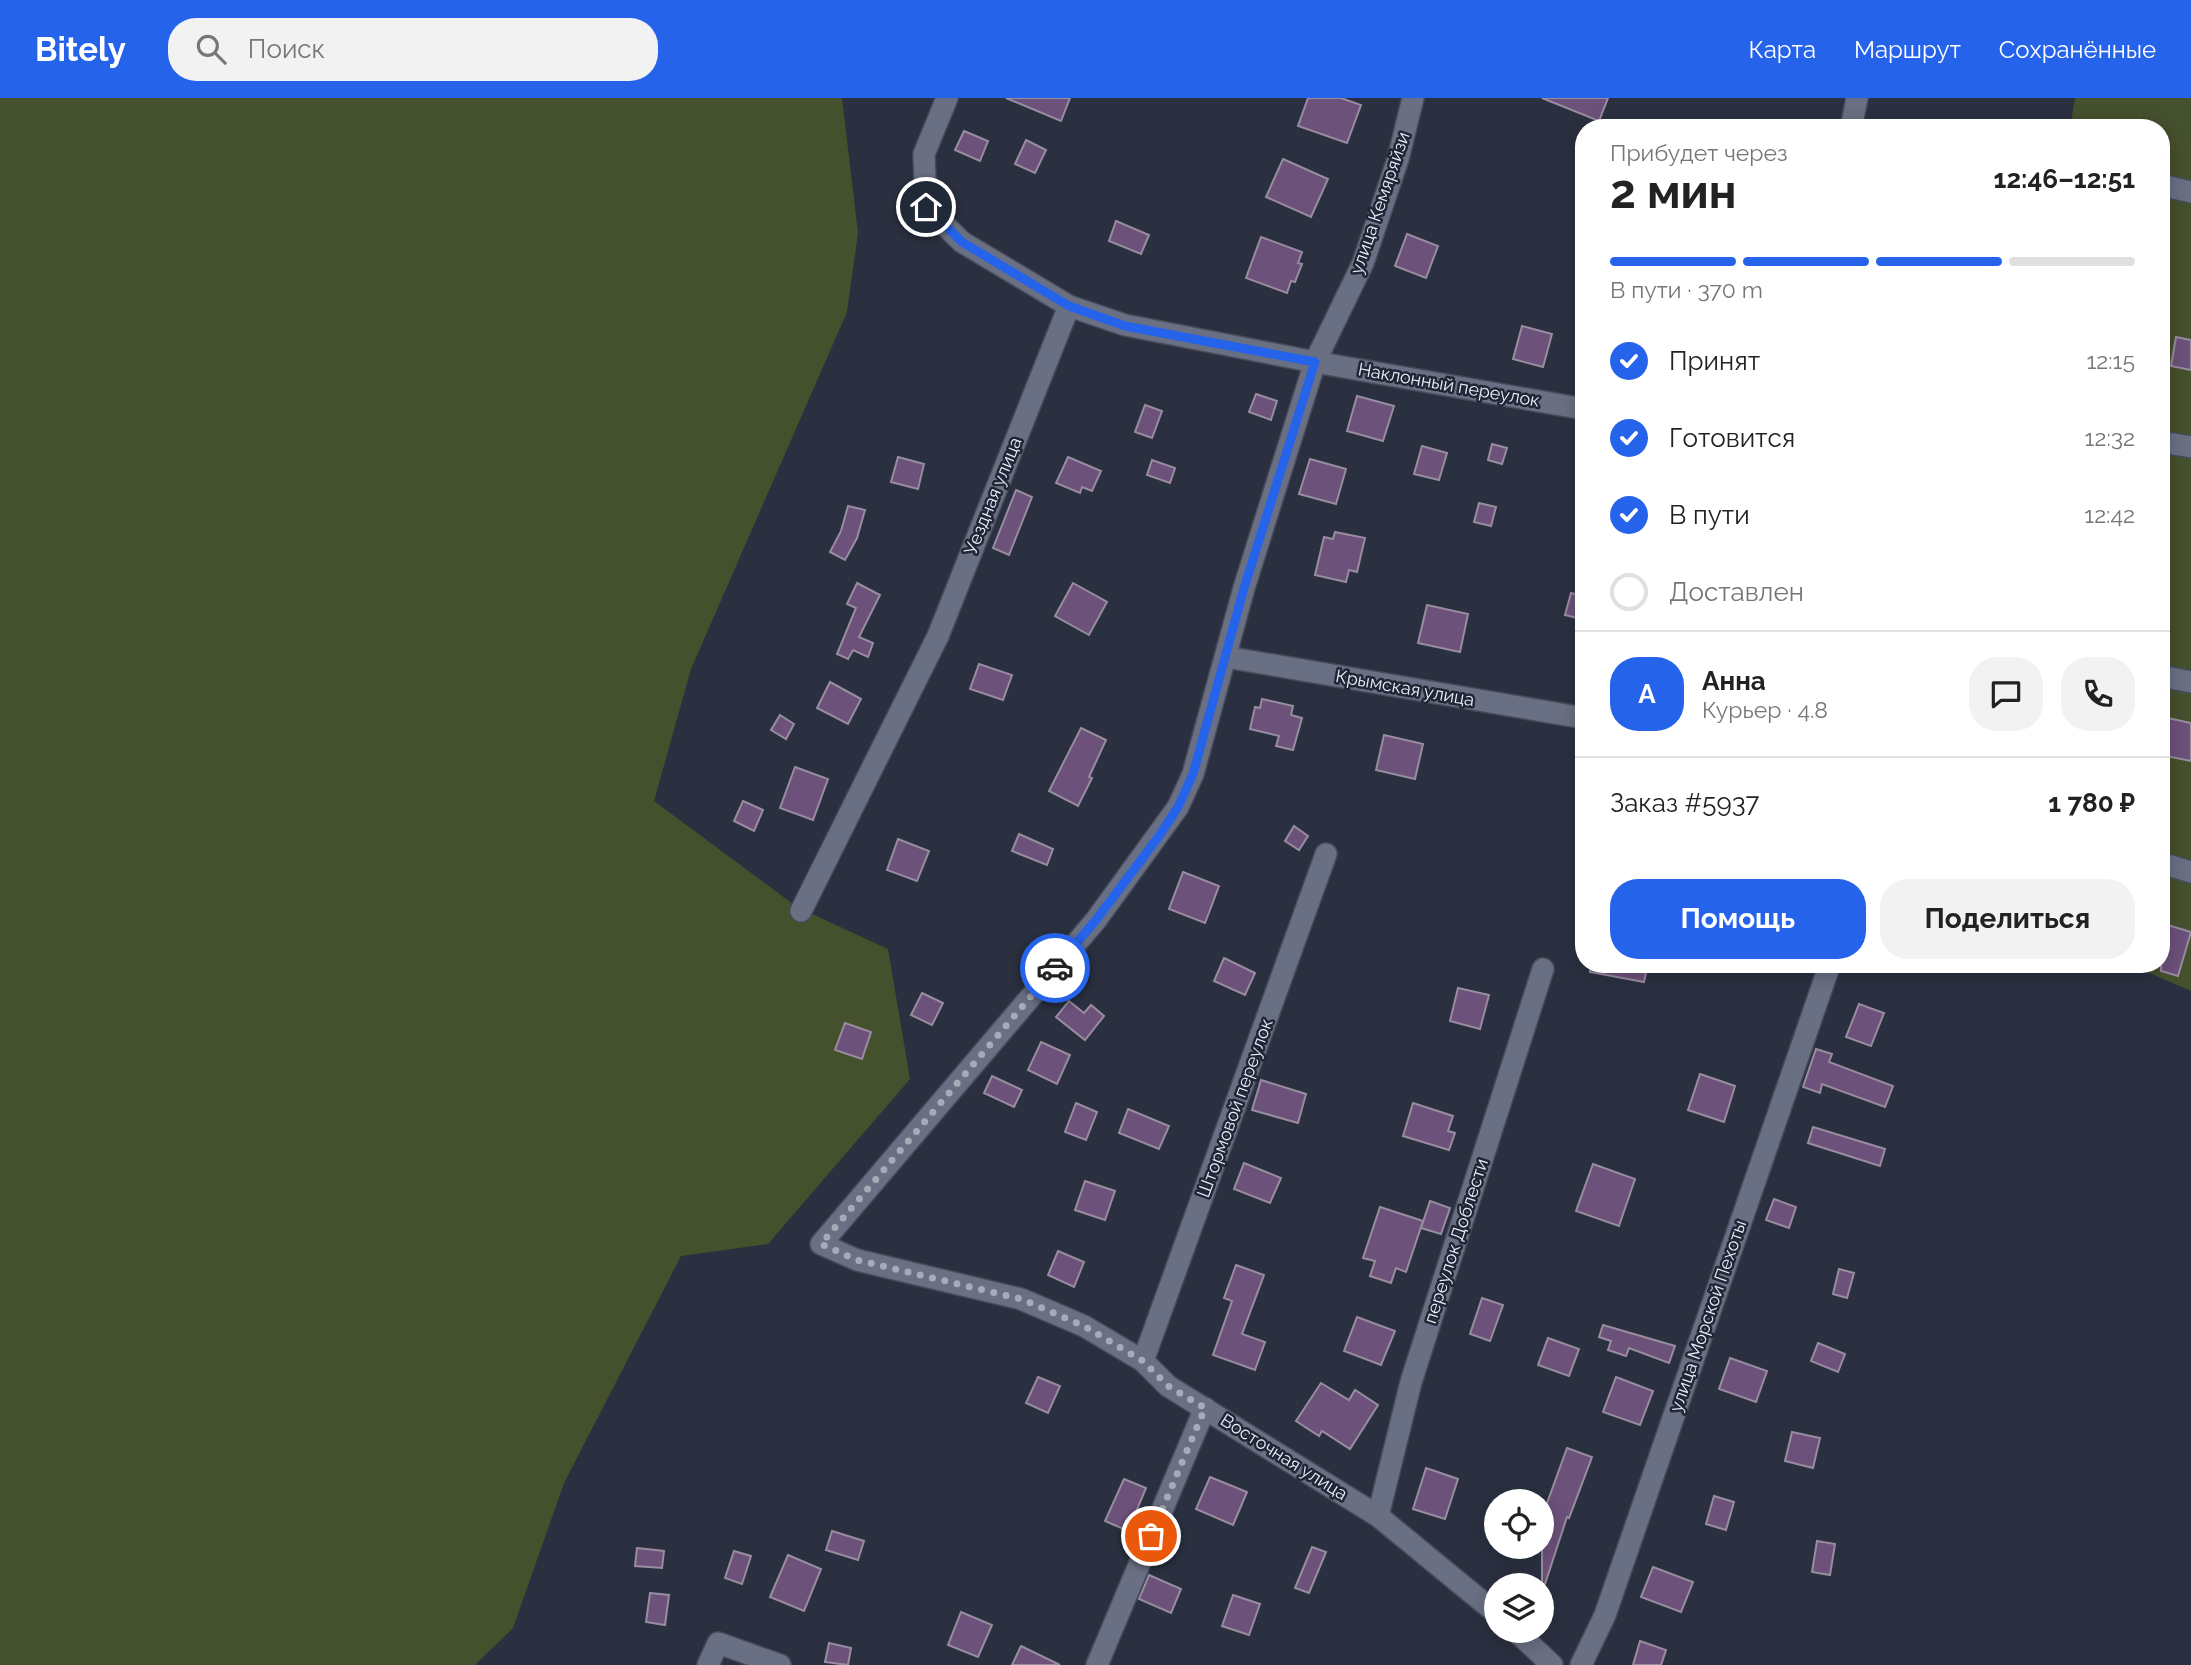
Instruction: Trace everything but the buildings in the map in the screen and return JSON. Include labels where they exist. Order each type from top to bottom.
[{"type":"street","points":[[947,98],[924,154],[926,207],[962,242],[1069,306],[1125,326],[1315,362]]},
{"type":"street","name":"улица Кемяряйзи","points":[[821,1244],[1096,920],[1178,807],[1193,774],[1244,588],[1315,362],[1363,263],[1398,159],[1413,98]]},
{"type":"street","points":[[1853,119],[1857,98]]},
{"type":"street","points":[[2170,187],[2191,192]]},
{"type":"street","name":"Уездная улица","points":[[801,911],[938,636],[1069,306]]},
{"type":"street","name":"Наклонный переулок","points":[[1315,362],[1575,407]]},
{"type":"street","points":[[2170,444],[2191,447]]},
{"type":"street","name":"Крымская улица","points":[[1226,657],[1575,716]]},
{"type":"street","points":[[2170,678],[2191,682]]},
{"type":"street","name":"Штормовой переулок","points":[[1143,1361],[1326,854]]},
{"type":"street","points":[[2170,866],[2191,872]]},
{"type":"street","name":"переулок Доблести","points":[[1378,1516],[1411,1382],[1543,968]]},
{"type":"street","name":"улица Морской Пехоты","points":[[1581,1665],[1605,1615],[1827,973]]},
{"type":"street","name":"Восточная улица","points":[[821,1244],[857,1260],[1021,1299],[1084,1326],[1143,1361],[1168,1386],[1378,1516],[1484,1603]]},
{"type":"street","points":[[1097,1665],[1205,1408]]},
{"type":"street","points":[[708,1665],[718,1643],[780,1665]]},
{"type":"street","points":[[1529,1643],[1552,1665]]},
{"type":"green space","points":[[0,98],[842,98],[858,233],[847,312],[691,669],[654,801],[797,907],[888,949],[910,1079],[768,1244],[681,1256],[564,1483],[513,1628],[475,1665],[0,1665]]},
{"type":"green space","points":[[2075,98],[2191,98],[2191,991],[2150,973],[2170,973],[2170,119],[2072,119]]},
{"type":"way so far","points":[[1055,968],[821,1244],[857,1260],[1021,1299],[1084,1326],[1143,1361],[1168,1386],[1205,1408],[1151,1536]]},
{"type":"route","points":[[926,207],[962,242],[1069,306],[1125,326],[1315,362],[1244,588],[1193,774],[1178,807],[1159,836],[1096,920],[1055,968]]}]
